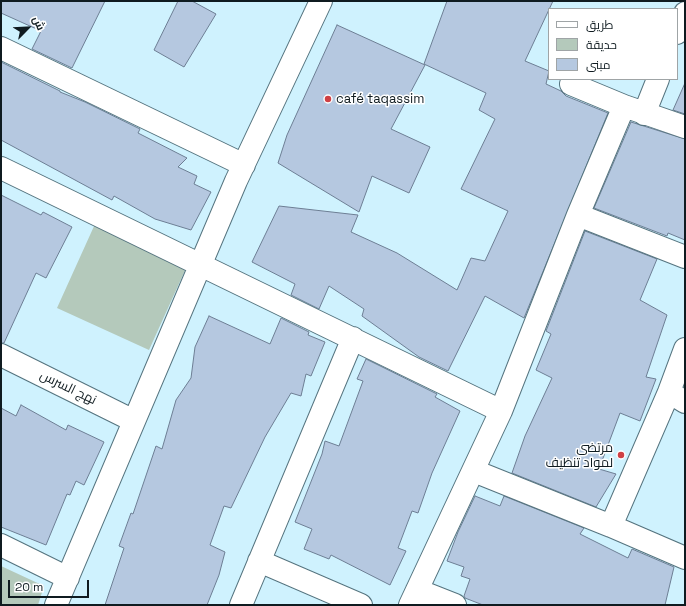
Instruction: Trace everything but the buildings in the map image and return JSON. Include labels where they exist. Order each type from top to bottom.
[{"type":"street","points":[[56,605],[244,165],[321,1]]},
{"type":"street","points":[[678,30],[685,13]]},
{"type":"street","points":[[1,48],[244,165]]},
{"type":"street","points":[[644,114],[658,80]]},
{"type":"street","points":[[571,84],[644,114],[685,127]]},
{"type":"street","points":[[455,605],[413,597],[474,471],[501,411],[578,215],[624,106]]},
{"type":"street","points":[[1,168],[501,411]]},
{"type":"street","points":[[578,215],[685,257]]},
{"type":"street","points":[[241,605],[353,338]]},
{"type":"street","points":[[611,526],[677,397],[685,349]]},
{"type":"street","name":"نهج السرس","points":[[1,355],[134,421]]},
{"type":"street","points":[[474,471],[611,526],[685,558]]},
{"type":"street","points":[[1,545],[68,578]]},
{"type":"street","points":[[259,561],[361,605]]},
{"type":"green space","points":[[95,224],[187,266],[149,350],[57,308]]},
{"type":"green space","points":[[1,566],[44,586],[38,605],[1,605]]},
{"type":"place","name":"café taqassim","points":[[328,99]]},
{"type":"place","name":"مرتضى لمواد تنظيف","points":[[621,455]]}]
